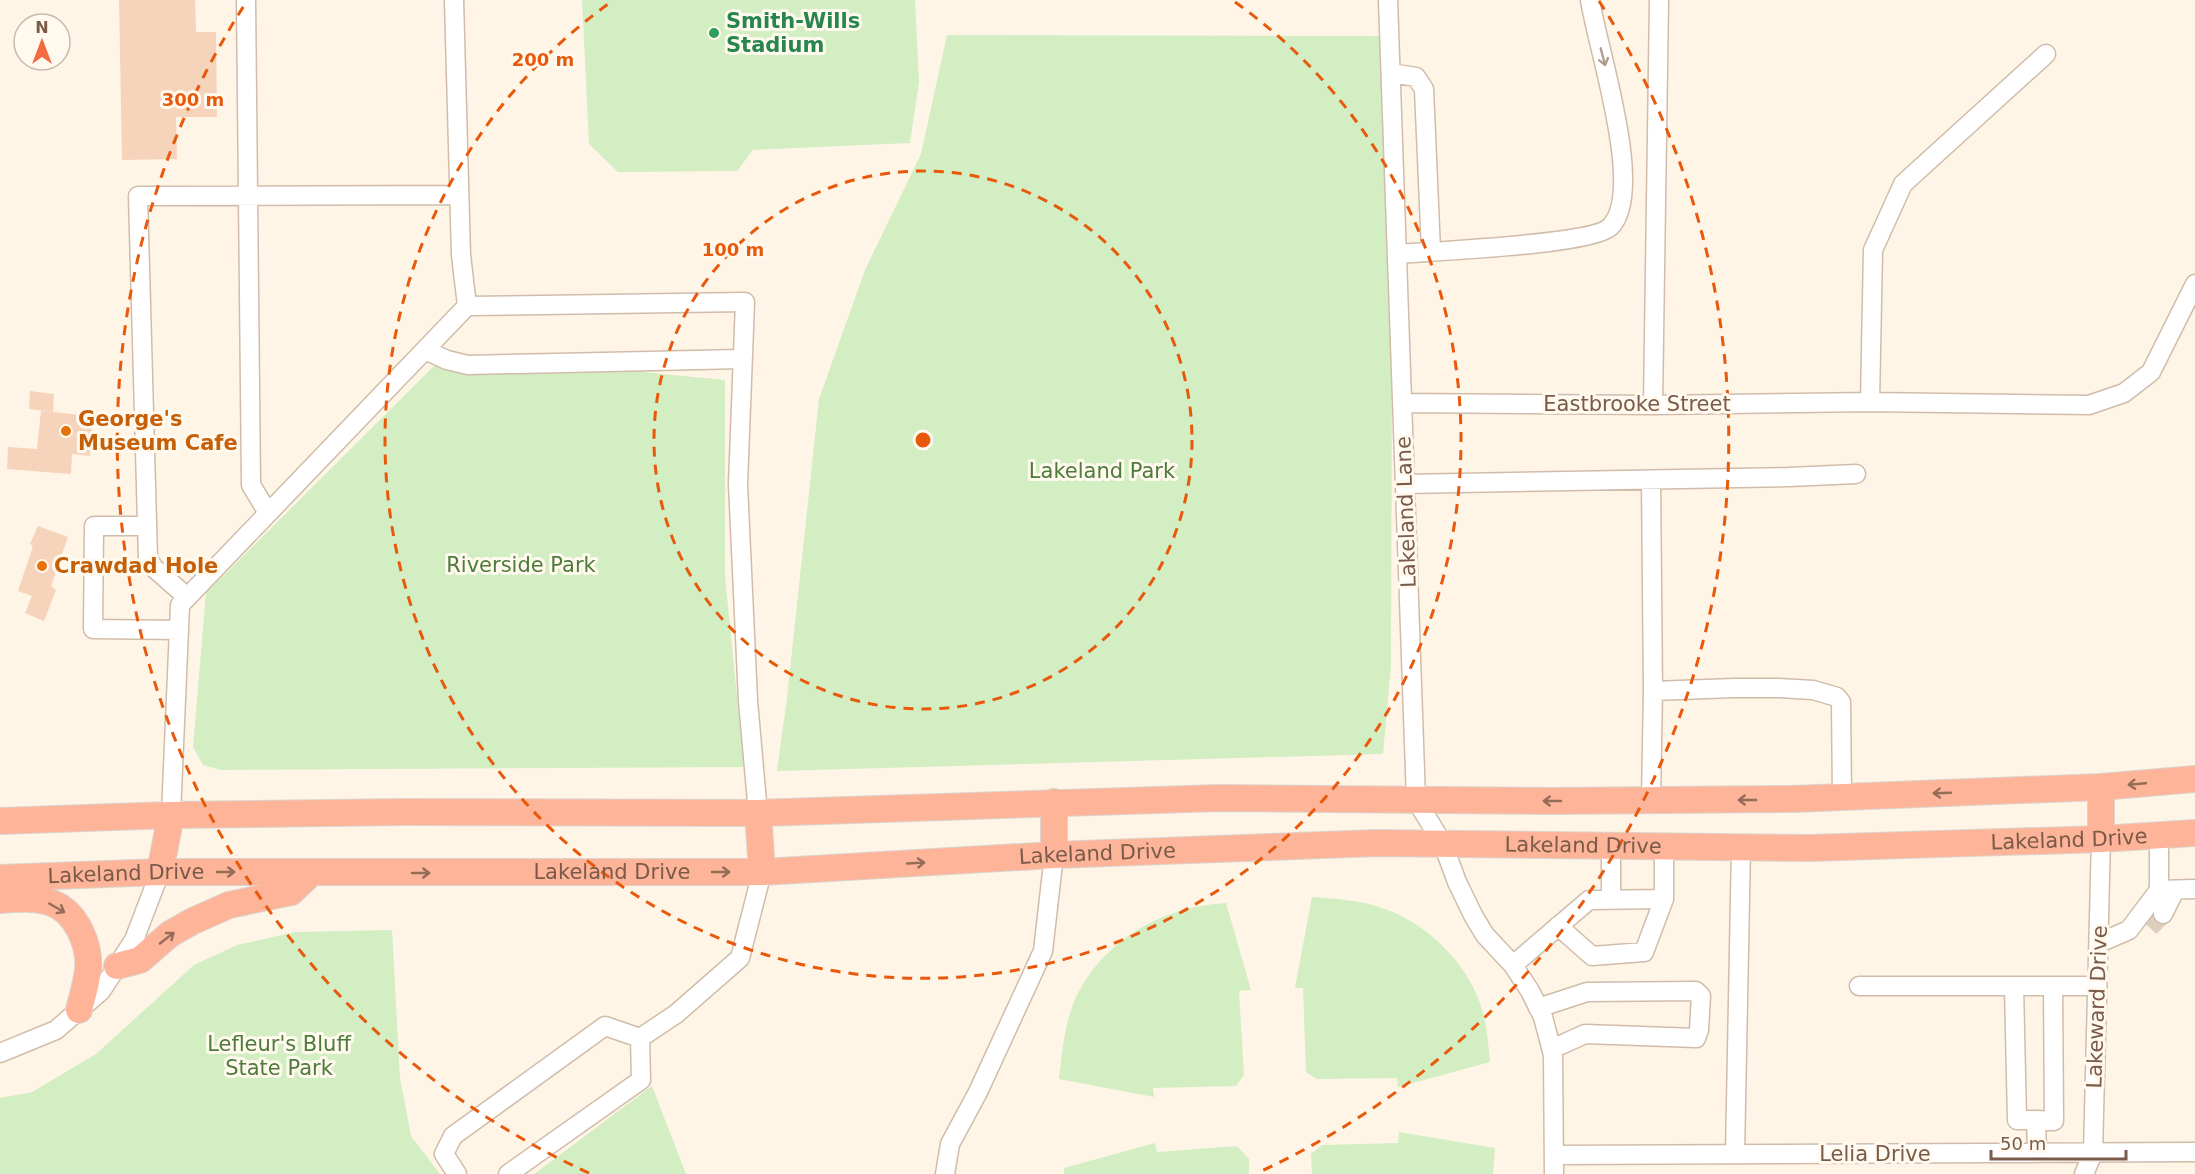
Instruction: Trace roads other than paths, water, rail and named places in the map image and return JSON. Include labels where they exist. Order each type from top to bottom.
[{"type":"highway","points":[[0,821],[171,815],[403,812],[758,813],[1219,798],[1651,800],[1842,797],[2101,787],[2195,779]]},
{"type":"highway","points":[[2101,787],[2102,839]]},
{"type":"highway","points":[[1053,802],[1053,855]]},
{"type":"highway","points":[[758,813],[762,872]]},
{"type":"highway","points":[[160,872],[171,815]]},
{"type":"highway","name":"Lakeland Drive","points":[[0,878],[160,872],[762,872],[1053,855],[1377,843],[1810,848],[2102,839],[2195,833]]},
{"type":"highway","points":[[117,966],[140,960],[170,934],[228,905],[291,892],[312,873]]},
{"type":"highway","points":[[0,900],[22,899],[52,903],[71,917],[81,933],[88,952],[88,970],[79,1010]]},
{"type":"street","points":[[246,0],[251,485],[268,513]]},
{"type":"street","points":[[454,0],[461,255],[467,306]]},
{"type":"street","name":"Lakeland Lane","points":[[1388,0],[1416,800],[1443,844],[1457,882],[1474,917],[1485,935],[1513,965],[1538,1008],[1552,1049],[1554,1174]]},
{"type":"street","points":[[1397,254],[1503,246],[1596,235],[1610,227],[1623,205],[1623,189],[1615,106],[1593,21],[1590,0]]},
{"type":"street","points":[[1653,405],[1659,0]]},
{"type":"street","points":[[1870,402],[1873,250],[1903,184],[2046,54]]},
{"type":"street","points":[[1391,73],[1416,77],[1424,88],[1431,251]]},
{"type":"street","points":[[187,597],[154,568],[148,559],[138,196],[459,195]]},
{"type":"street","name":"Eastbrooke Street","points":[[1403,403],[1653,405],[1870,402],[2089,405],[2124,393],[2151,372],[2195,284]]},
{"type":"street","points":[[171,815],[180,605],[467,306],[744,302],[738,484],[741,592],[758,813]]},
{"type":"street","points":[[425,350],[447,360],[468,365],[742,359]]},
{"type":"street","points":[[1406,484],[1856,474]]},
{"type":"street","points":[[1651,480],[1653,691],[1651,800]]},
{"type":"street","points":[[147,526],[94,526],[93,629],[179,630]]},
{"type":"street","points":[[1653,691],[1779,688],[1813,690],[1837,697],[1840,702],[1842,797]]},
{"type":"street","points":[[2159,835],[2167,890],[2163,914]]},
{"type":"street","name":"Lakeward Drive","points":[[2084,1174],[2093,1153],[2102,839]]},
{"type":"street","points":[[1611,846],[1611,900]]},
{"type":"street","points":[[1558,926],[1592,956],[1644,952],[1664,899],[1664,847]]},
{"type":"street","points":[[1734,1154],[1741,847]]},
{"type":"street","points":[[945,1174],[950,1144],[978,1092],[1043,951],[1053,855]]},
{"type":"street","points":[[0,1053],[56,1030],[101,992],[134,940],[160,872]]},
{"type":"street","points":[[640,1038],[676,1014],[740,958],[762,872]]},
{"type":"street","points":[[2128,930],[2167,890],[2195,890]]},
{"type":"street","points":[[1513,965],[1589,900],[1664,899]]},
{"type":"street","points":[[2099,943],[2128,930],[2150,928]]},
{"type":"street","points":[[1859,986],[2096,986]]},
{"type":"street","points":[[2014,987],[2018,1120],[2054,1121],[2053,986]]},
{"type":"street","points":[[1538,1008],[1587,992],[1696,991],[1701,996],[1699,1030],[1696,1038],[1586,1034],[1552,1049]]},
{"type":"street","points":[[457,1174],[444,1154],[453,1136],[605,1026],[640,1038]]},
{"type":"street","points":[[508,1174],[641,1080],[640,1038]]},
{"type":"street","points":[[2036,1120],[2037,1153]]},
{"type":"street","name":"Lelia Drive","points":[[1555,1155],[2195,1152]]},
{"type":"tunnel","points":[[2150,928],[2163,914]]},
{"type":"place","name":"Smith-Wills Stadium","points":[[714,33]]},
{"type":"place","name":"George's Museum Cafe","points":[[66,431]]},
{"type":"place","name":"Crawdad Hole","points":[[42,566]]},
{"type":"park label","name":"Lakeland Park","points":[[1102,471]]},
{"type":"park label","name":"Riverside Park","points":[[521,565]]},
{"type":"park label","name":"Lefleur's Bluff State Park","points":[[279,1056]]}]
